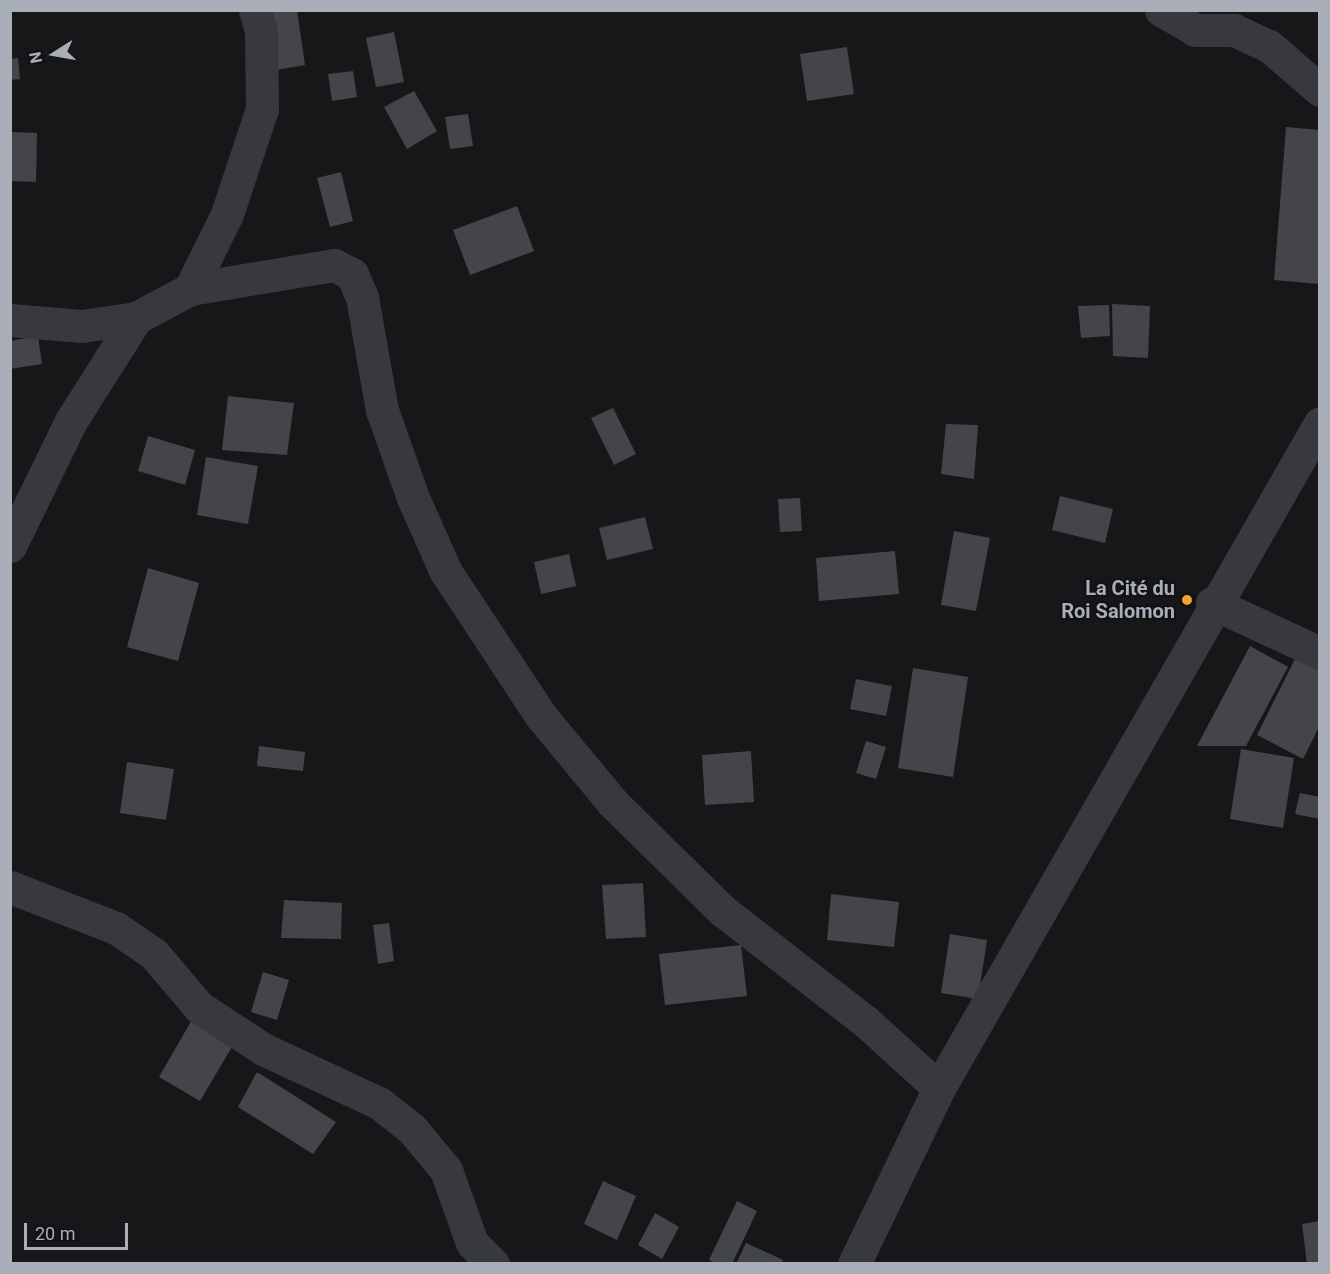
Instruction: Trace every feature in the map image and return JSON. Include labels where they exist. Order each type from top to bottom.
[{"type":"street","points":[[190,289],[227,214],[262,110],[261,32],[255,10]]},
{"type":"street","points":[[1161,10],[1195,30],[1234,30],[1269,46],[1320,90]]},
{"type":"street","points":[[10,320],[82,326],[136,318],[190,289],[334,265],[352,274],[362,297],[382,410],[413,498],[452,582],[541,716],[613,803],[723,911],[856,1014],[939,1088]]},
{"type":"street","points":[[10,546],[71,421],[136,318]]},
{"type":"street","points":[[854,1263],[939,1088],[1212,603],[1320,423]]},
{"type":"street","points":[[1212,603],[1320,653]]},
{"type":"street","points":[[10,887],[116,928],[154,954],[199,1007],[263,1049],[396,1116],[425,1139],[446,1170],[472,1243],[493,1263]]},
{"type":"building","points":[[270,10],[297,10],[305,65],[276,70]]},
{"type":"building","points":[[394,32],[404,82],[376,87],[366,38]]},
{"type":"building","points":[[847,47],[854,94],[807,101],[800,54]]},
{"type":"building","points":[[18,58],[20,79],[10,80],[10,59]]},
{"type":"building","points":[[353,71],[357,97],[332,101],[328,74]]},
{"type":"building","points":[[414,91],[437,131],[407,149],[384,107]]},
{"type":"building","points":[[468,114],[473,146],[450,149],[445,117]]},
{"type":"building","points":[[1286,127],[1320,130],[1320,284],[1274,280]]},
{"type":"building","points":[[10,132],[37,133],[36,182],[10,181]]},
{"type":"building","points":[[341,172],[353,221],[330,227],[317,178]]},
{"type":"building","points":[[517,206],[534,251],[470,275],[453,230]]},
{"type":"building","points":[[1112,304],[1150,306],[1148,358],[1113,356]]},
{"type":"building","points":[[1109,305],[1110,336],[1081,338],[1078,306]]},
{"type":"building","points":[[38,336],[42,364],[10,369],[10,341]]},
{"type":"building","points":[[228,396],[294,403],[287,455],[222,450]]},
{"type":"building","points":[[613,408],[636,454],[614,465],[591,418]]},
{"type":"building","points":[[946,424],[978,425],[974,479],[941,474]]},
{"type":"building","points":[[148,436],[195,450],[185,485],[138,471]]},
{"type":"building","points":[[206,457],[258,466],[248,524],[197,515]]},
{"type":"building","points":[[1060,496],[1113,509],[1105,543],[1052,530]]},
{"type":"building","points":[[800,498],[802,531],[780,532],[778,499]]},
{"type":"building","points":[[645,517],[653,549],[607,560],[599,528]]},
{"type":"building","points":[[954,531],[990,538],[976,611],[941,605]]},
{"type":"building","points":[[895,551],[899,594],[819,601],[816,558]]},
{"type":"building","points":[[569,554],[576,586],[541,594],[534,562]]},
{"type":"building","points":[[148,568],[199,583],[178,661],[127,647]]},
{"type":"building","points":[[1250,646],[1288,667],[1246,746],[1197,746]]},
{"type":"building","points":[[1300,649],[1320,659],[1320,725],[1303,759],[1257,735]]},
{"type":"building","points":[[913,668],[968,677],[953,777],[898,768]]},
{"type":"building","points":[[856,679],[892,686],[886,716],[850,709]]},
{"type":"building","points":[[866,741],[886,747],[876,779],[856,773]]},
{"type":"building","points":[[259,746],[305,752],[303,771],[257,766]]},
{"type":"building","points":[[1241,749],[1294,758],[1283,828],[1230,819]]},
{"type":"building","points":[[751,751],[754,802],[705,805],[702,755]]},
{"type":"building","points":[[127,762],[174,769],[166,820],[120,813]]},
{"type":"building","points":[[1300,793],[1320,797],[1320,819],[1295,814]]},
{"type":"building","points":[[643,883],[646,937],[606,939],[602,885]]},
{"type":"building","points":[[831,894],[899,902],[894,947],[827,940]]},
{"type":"building","points":[[284,900],[342,903],[341,939],[281,938]]},
{"type":"building","points":[[389,923],[394,961],[378,964],[373,925]]},
{"type":"building","points":[[950,934],[987,940],[978,999],[941,993]]},
{"type":"building","points":[[741,945],[747,996],[665,1005],[659,954]]},
{"type":"building","points":[[263,972],[289,980],[277,1020],[251,1012]]},
{"type":"building","points":[[197,1011],[239,1035],[200,1101],[159,1077]]},
{"type":"building","points":[[257,1072],[336,1122],[313,1154],[238,1107]]},
{"type":"building","points":[[603,1181],[636,1196],[617,1240],[584,1224]]},
{"type":"building","points":[[737,1201],[757,1211],[732,1264],[717,1264],[709,1260]]},
{"type":"building","points":[[655,1213],[679,1227],[662,1259],[638,1245]]},
{"type":"building","points":[[1320,1221],[1320,1262],[1307,1264],[1302,1224]]},
{"type":"building","points":[[746,1243],[783,1260],[782,1264],[736,1264]]},
{"type":"place","name":"La Cité du Roi Salomon","points":[[1187,600]]}]
